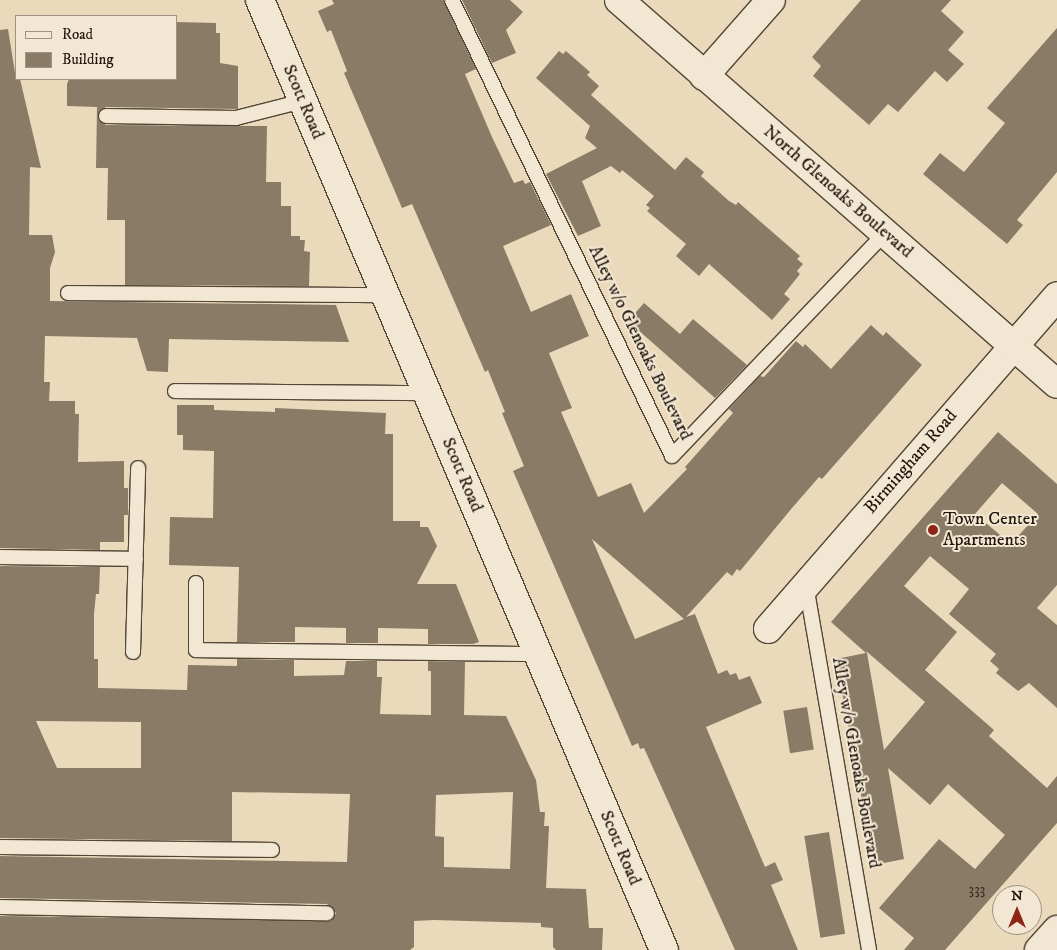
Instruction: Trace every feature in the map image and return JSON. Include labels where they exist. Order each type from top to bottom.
[{"type":"street","name":"Scott Road","points":[[260,0],[664,950]]},
{"type":"street","name":"North Glenoaks Boulevard","points":[[619,0],[1057,384]]},
{"type":"street","points":[[704,76],[771,0]]},
{"type":"street","name":"Birmingham Road","points":[[768,629],[805,582],[1057,296]]},
{"type":"street","points":[[1039,950],[1057,930]]},
{"type":"lane","name":"Alley w/o Glenoaks Boulevard","points":[[452,0],[672,456],[885,233]]},
{"type":"lane","points":[[106,116],[236,118],[303,101]]},
{"type":"lane","points":[[68,293],[385,295]]},
{"type":"lane","points":[[175,391],[427,393]]},
{"type":"lane","points":[[133,652],[138,468]]},
{"type":"lane","points":[[0,557],[136,559]]},
{"type":"lane","name":"Alley w/o Glenoaks Boulevard","points":[[805,582],[869,950]]},
{"type":"lane","points":[[196,583],[196,650],[537,654]]},
{"type":"lane","points":[[0,847],[272,850]]},
{"type":"lane","points":[[0,907],[327,913]]},
{"type":"building","points":[[332,0],[443,0],[476,69],[465,74],[514,183],[523,180],[525,184],[530,182],[551,225],[503,246],[531,312],[571,294],[589,336],[549,353],[572,408],[561,412],[598,497],[631,483],[644,513],[687,469],[685,467],[733,413],[729,409],[760,376],[764,377],[796,341],[803,347],[805,344],[831,369],[871,325],[883,336],[886,332],[922,365],[822,479],[819,477],[740,571],[737,569],[732,576],[727,572],[686,617],[695,614],[718,674],[727,670],[730,675],[736,673],[739,680],[750,676],[762,703],[706,727],[765,867],[775,862],[783,880],[771,885],[798,950],[735,950],[644,748],[640,749],[638,743],[632,746],[513,471],[524,466],[502,413],[505,412],[488,370],[485,372],[412,204],[402,208],[344,73],[347,71],[331,30],[327,32],[318,11],[334,4]],"holes":[[[592,539],[684,619],[635,639]]]},
{"type":"building","points":[[462,0],[510,0],[523,12],[506,30],[516,53],[492,63]]},
{"type":"building","points":[[861,0],[951,0],[941,11],[964,32],[948,50],[964,64],[947,82],[935,71],[898,112],[888,104],[869,125],[813,76],[821,66],[812,57]]},
{"type":"building","points":[[178,22],[216,23],[216,33],[220,33],[220,63],[238,66],[238,109],[106,107],[99,111],[98,120],[106,125],[267,126],[266,182],[281,182],[281,206],[291,206],[291,236],[300,236],[300,240],[305,240],[304,251],[310,252],[309,286],[125,285],[125,220],[107,220],[108,168],[96,168],[97,107],[67,106],[69,80],[178,80]]},
{"type":"building","points":[[1057,28],[1057,172],[1017,220],[1023,225],[1007,244],[923,174],[940,153],[964,172],[1005,123],[987,108]]},
{"type":"building","points":[[8,29],[15,80],[20,80],[41,168],[30,167],[29,235],[52,235],[55,252],[50,268],[50,301],[336,305],[349,342],[169,339],[168,372],[147,371],[137,338],[45,336],[44,382],[50,382],[49,401],[75,401],[75,414],[79,414],[78,462],[124,461],[124,488],[128,488],[128,515],[124,515],[124,542],[100,542],[100,550],[0,548],[0,30]]},
{"type":"building","points":[[559,51],[563,54],[566,51],[590,72],[587,75],[599,86],[591,95],[675,170],[686,157],[704,172],[701,176],[729,201],[736,205],[738,202],[800,256],[797,259],[803,264],[797,271],[800,274],[784,294],[790,299],[772,320],[709,264],[699,276],[676,256],[686,244],[647,211],[650,208],[646,205],[654,196],[622,170],[620,173],[611,166],[582,181],[601,226],[578,236],[546,174],[597,148],[585,138],[590,126],[536,78]]},
{"type":"building","points":[[644,303],[680,334],[693,319],[747,365],[715,398],[628,321]]},
{"type":"building","points":[[177,405],[214,405],[214,410],[275,412],[275,408],[386,413],[385,434],[393,434],[393,521],[420,521],[420,527],[428,527],[437,546],[417,584],[456,584],[479,642],[473,644],[428,644],[428,629],[378,628],[378,643],[346,643],[346,628],[295,627],[295,642],[237,642],[239,567],[169,565],[170,517],[213,518],[214,451],[183,450],[183,435],[177,435]]},
{"type":"building","points":[[998,432],[1057,484],[1057,585],[1037,608],[1057,625],[1057,708],[1029,683],[1018,691],[996,673],[999,669],[990,661],[996,654],[949,614],[969,589],[930,556],[904,586],[957,632],[925,670],[994,730],[989,736],[1047,788],[1057,776],[1057,823],[1002,885],[992,885],[992,897],[945,950],[904,950],[914,938],[879,908],[939,839],[975,869],[1005,835],[948,784],[930,805],[888,768],[904,859],[874,865],[836,659],[866,653],[831,622]],"holes":[[[1002,483],[1038,514],[1011,544],[975,514]],[[866,651],[925,702],[884,750]]]},
{"type":"building","points":[[0,566],[100,567],[99,594],[96,594],[94,614],[94,659],[98,659],[98,688],[187,690],[188,665],[237,666],[237,659],[294,660],[294,676],[344,675],[346,661],[377,661],[377,677],[382,677],[380,714],[431,715],[431,671],[428,671],[428,661],[465,662],[464,715],[506,716],[536,780],[540,812],[545,812],[544,826],[549,826],[546,888],[586,889],[589,928],[603,928],[602,950],[556,950],[553,947],[553,928],[541,927],[541,923],[434,920],[414,921],[414,947],[410,950],[0,950],[0,916],[331,921],[336,913],[327,904],[0,898],[0,856],[347,862],[350,794],[232,792],[232,841],[0,838]],"holes":[[[36,721],[141,722],[141,768],[57,768]],[[513,792],[510,869],[444,867],[444,837],[435,836],[436,795]]]},
{"type":"building","points":[[807,707],[814,749],[790,753],[783,711]]},
{"type":"building","points":[[829,832],[845,934],[820,938],[804,836]]},
{"type":"place","name":"Town Center Apartments","points":[[933,530]]}]
